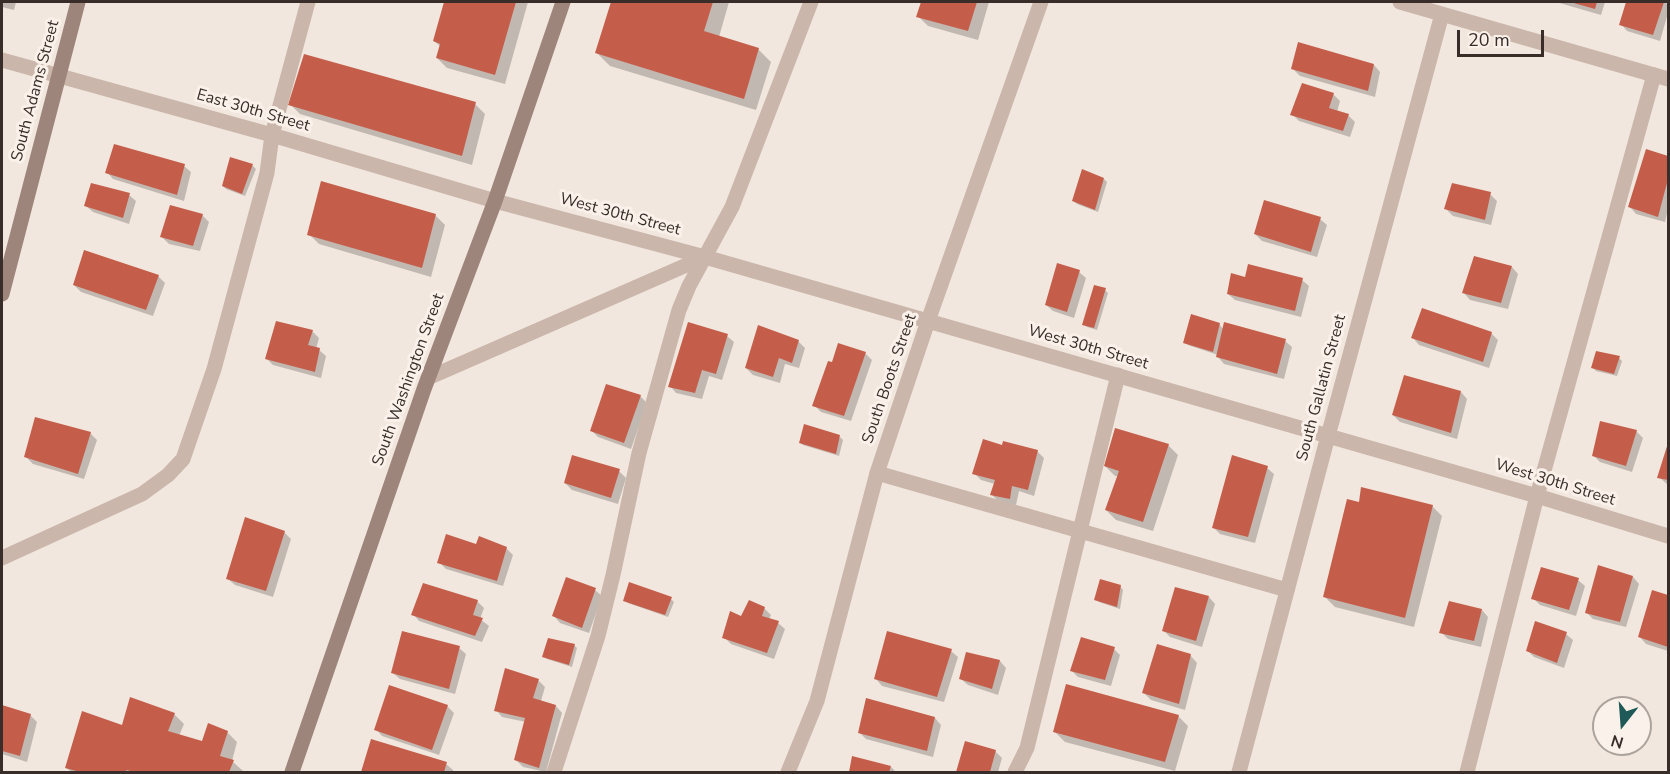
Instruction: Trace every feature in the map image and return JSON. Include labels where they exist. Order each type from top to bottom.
[{"type":"main road","name":"South Adams Street","points":[[2,294],[78,2]]},
{"type":"main road","name":"South Washington Street","points":[[292,772],[428,378],[495,201],[563,2]]},
{"type":"street","points":[[2,558],[142,494],[168,475],[183,459],[214,369],[267,172],[272,135],[308,2]]},
{"type":"street","points":[[554,772],[598,636],[639,453],[679,310],[688,286],[732,207],[811,2]]},
{"type":"street","name":"South Boots Street","points":[[788,772],[817,701],[877,473],[928,321],[1041,2]]},
{"type":"street","points":[[1400,2],[1661,77],[1537,496],[1467,772]]},
{"type":"street","name":"South Gallatin Street","points":[[1239,772],[1442,14]]},
{"type":"street","name":"East 30th Street","points":[[2,60],[272,135],[495,201]]},
{"type":"street","name":"West 30th Street","points":[[495,201],[705,256],[1537,496],[1668,536]]},
{"type":"street","points":[[428,378],[705,256]]},
{"type":"street","points":[[1015,772],[1027,748],[1118,375]]},
{"type":"street","points":[[877,473],[1287,590]]},
{"type":"building","points":[[444,2],[516,2],[495,75],[436,58],[440,44],[433,41]]},
{"type":"building","points":[[611,2],[713,2],[704,31],[759,48],[744,99],[595,53]]},
{"type":"building","points":[[921,2],[977,2],[968,31],[916,17]]},
{"type":"building","points":[[1570,2],[1597,2],[1595,9]]},
{"type":"building","points":[[1626,2],[1664,2],[1653,35],[1619,25]]},
{"type":"building","points":[[1298,42],[1374,64],[1368,91],[1291,69]]},
{"type":"building","points":[[304,54],[476,102],[462,156],[288,105]]},
{"type":"building","points":[[1302,83],[1334,93],[1329,108],[1349,114],[1343,131],[1290,115]]},
{"type":"building","points":[[114,144],[185,164],[177,195],[105,173]]},
{"type":"building","points":[[1646,149],[1668,156],[1668,179],[1658,217],[1628,207]]},
{"type":"building","points":[[230,157],[253,164],[242,194],[222,186]]},
{"type":"building","points":[[1082,169],[1104,178],[1095,210],[1072,201]]},
{"type":"building","points":[[321,181],[436,214],[422,268],[307,235]]},
{"type":"building","points":[[91,183],[130,193],[123,218],[84,206]]},
{"type":"building","points":[[1452,183],[1491,192],[1485,220],[1444,209]]},
{"type":"building","points":[[1264,200],[1321,217],[1311,252],[1254,234]]},
{"type":"building","points":[[170,205],[203,214],[193,246],[160,237]]},
{"type":"building","points":[[84,250],[159,275],[146,310],[73,285]]},
{"type":"building","points":[[1474,256],[1512,266],[1501,303],[1462,293]]},
{"type":"building","points":[[1057,263],[1080,270],[1067,312],[1045,305]]},
{"type":"building","points":[[1248,264],[1303,278],[1295,311],[1227,294],[1231,273],[1245,277]]},
{"type":"building","points":[[1094,285],[1106,288],[1094,328],[1082,325]]},
{"type":"building","points":[[1422,308],[1492,332],[1483,362],[1411,338]]},
{"type":"building","points":[[1191,314],[1220,323],[1213,352],[1183,343]]},
{"type":"building","points":[[276,321],[313,330],[308,345],[320,348],[315,372],[265,359]]},
{"type":"building","points":[[688,322],[728,334],[716,374],[702,370],[695,393],[668,387]]},
{"type":"building","points":[[1224,322],[1286,339],[1277,374],[1216,357]]},
{"type":"building","points":[[758,325],[799,340],[792,363],[779,358],[773,377],[745,368]]},
{"type":"building","points":[[838,343],[866,352],[844,416],[812,406],[828,361],[832,362]]},
{"type":"building","points":[[1596,351],[1620,356],[1614,374],[1591,368]]},
{"type":"building","points":[[1404,375],[1461,391],[1451,433],[1392,415]]},
{"type":"building","points":[[606,384],[641,395],[624,443],[590,431]]},
{"type":"building","points":[[35,417],[91,432],[78,474],[24,457]]},
{"type":"building","points":[[1600,421],[1637,430],[1626,466],[1592,456]]},
{"type":"building","points":[[804,424],[840,435],[836,454],[799,443]]},
{"type":"building","points":[[1115,428],[1169,444],[1143,522],[1105,510],[1119,471],[1104,466]]},
{"type":"building","points":[[983,439],[1002,445],[1003,441],[1038,450],[1028,490],[1012,486],[1010,499],[990,495],[995,480],[972,474]]},
{"type":"building","points":[[1668,443],[1668,480],[1657,478]]},
{"type":"building","points":[[572,455],[620,469],[611,498],[564,483]]},
{"type":"building","points":[[1232,455],[1268,466],[1248,537],[1212,528]]},
{"type":"building","points":[[1361,487],[1433,505],[1405,618],[1323,597],[1347,499],[1359,502]]},
{"type":"building","points":[[245,517],[285,531],[266,591],[226,579]]},
{"type":"building","points":[[446,534],[476,544],[479,536],[507,547],[497,581],[437,563]]},
{"type":"building","points":[[1598,565],[1633,576],[1620,622],[1585,613]]},
{"type":"building","points":[[1541,567],[1579,578],[1569,610],[1531,599]]},
{"type":"building","points":[[566,577],[596,588],[582,628],[552,616]]},
{"type":"building","points":[[1100,579],[1121,585],[1117,607],[1094,600]]},
{"type":"building","points":[[629,582],[672,597],[665,615],[623,601]]},
{"type":"building","points":[[423,583],[478,600],[473,615],[483,618],[475,636],[411,615]]},
{"type":"building","points":[[1175,587],[1209,596],[1196,641],[1162,631]]},
{"type":"building","points":[[1652,590],[1668,595],[1668,647],[1638,637]]},
{"type":"building","points":[[749,600],[765,607],[762,616],[779,621],[767,653],[722,638],[730,611],[741,616]]},
{"type":"building","points":[[1449,601],[1482,609],[1474,641],[1439,633]]},
{"type":"building","points":[[1535,621],[1567,632],[1557,663],[1526,651]]},
{"type":"building","points":[[402,631],[460,646],[449,689],[391,673]]},
{"type":"building","points":[[887,631],[952,649],[937,697],[874,679]]},
{"type":"building","points":[[1081,637],[1115,647],[1105,680],[1070,671]]},
{"type":"building","points":[[548,638],[575,644],[569,665],[542,657]]},
{"type":"building","points":[[1157,644],[1191,654],[1179,704],[1142,693]]},
{"type":"building","points":[[966,652],[1000,660],[992,689],[959,679]]},
{"type":"building","points":[[505,668],[539,679],[533,698],[556,705],[539,768],[514,760],[525,718],[494,711]]},
{"type":"building","points":[[1066,684],[1179,715],[1165,762],[1053,732]]},
{"type":"building","points":[[389,685],[448,705],[432,750],[374,730]]},
{"type":"building","points":[[130,697],[175,713],[168,731],[202,741],[208,723],[228,731],[220,756],[234,760],[229,772],[135,772],[126,770],[126,772],[80,772],[65,768],[82,711],[122,725]]},
{"type":"building","points":[[866,698],[935,717],[927,751],[858,733]]},
{"type":"building","points":[[2,705],[31,714],[20,756],[2,751]]},
{"type":"building","points":[[371,739],[447,762],[444,772],[361,772]]},
{"type":"building","points":[[965,741],[996,750],[990,772],[956,772]]},
{"type":"building","points":[[852,756],[891,766],[889,772],[849,772]]}]
